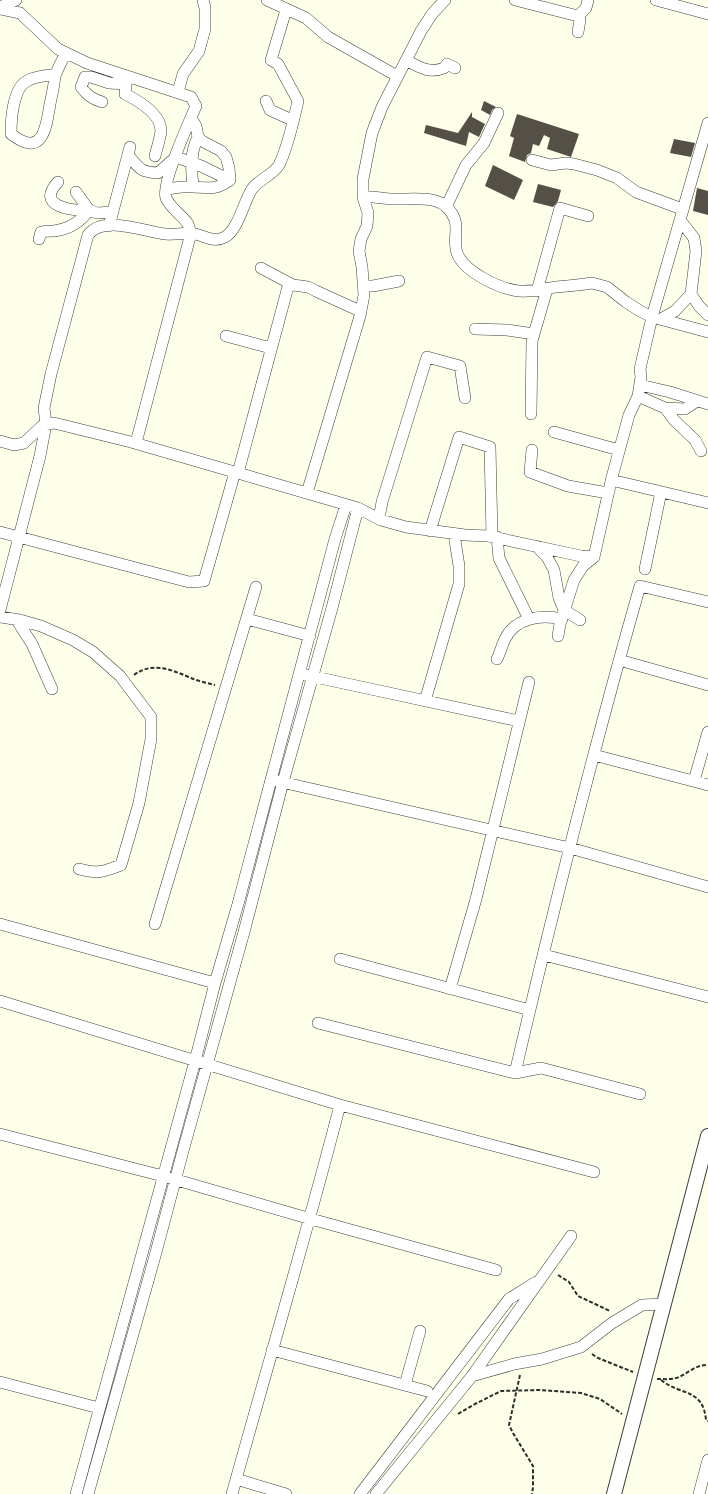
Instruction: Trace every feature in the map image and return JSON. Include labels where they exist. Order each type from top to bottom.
[{"type":"street","points":[[0,8],[16,0]]},
{"type":"street","points":[[20,13],[21,0]]},
{"type":"street","points":[[178,92],[184,74],[200,51],[206,28],[203,0]]},
{"type":"street","points":[[267,0],[306,18],[328,37],[397,76]]},
{"type":"street","points":[[307,493],[364,295],[359,251],[361,239],[367,226],[368,213],[363,197],[363,179],[372,133],[382,107],[421,31],[432,14],[445,0]]},
{"type":"street","points":[[515,0],[578,16]]},
{"type":"street","points":[[578,16],[586,8],[588,0]]},
{"type":"street","points":[[656,0],[708,14]]},
{"type":"street","points":[[0,8],[20,13],[58,49],[87,63],[127,80],[178,92],[191,97],[195,102],[196,106],[176,157],[166,189],[166,197],[175,210],[188,224],[191,233],[136,443]]},
{"type":"street","points":[[0,610],[40,456],[46,424],[44,408],[51,374],[86,241],[91,230],[122,225],[166,234],[191,233],[210,240],[227,236],[235,225],[251,190],[278,166],[287,143],[298,101],[278,64],[271,60],[286,10]]},
{"type":"street","points":[[578,16],[580,20],[578,32]]},
{"type":"street","points":[[55,74],[27,81],[19,88],[11,118],[10,134],[20,141],[29,143],[36,142],[44,135],[48,121],[55,74],[66,52]]},
{"type":"street","points":[[406,60],[428,71],[437,71],[444,68],[446,64],[454,68]]},
{"type":"street","points":[[102,102],[93,99],[80,87],[85,77],[91,77],[109,83],[127,80]]},
{"type":"street","points":[[127,80],[125,94],[135,99],[159,120],[161,131],[155,156]]},
{"type":"street","points":[[266,101],[270,110],[292,120]]},
{"type":"street","points":[[446,207],[466,165],[484,142],[498,113]]},
{"type":"street","points":[[191,118],[196,126],[198,137],[202,141],[221,151],[226,157],[230,180]]},
{"type":"street","points":[[558,636],[563,614],[574,580],[584,566],[594,557],[619,450],[629,415],[639,390],[641,377],[640,369],[657,318],[681,214],[708,122]]},
{"type":"street","points":[[193,186],[191,162],[193,146],[198,137]]},
{"type":"street","points":[[109,226],[129,151],[142,171],[158,173],[176,157]]},
{"type":"street","points":[[176,157],[191,162],[230,180]]},
{"type":"street","points":[[532,160],[551,165],[566,163],[574,164],[597,170],[618,178],[636,192],[681,214],[694,238],[696,251],[691,294],[675,311],[657,318]]},
{"type":"street","points":[[166,189],[193,186],[210,188],[220,187],[230,180]]},
{"type":"street","points":[[58,182],[53,187],[50,194],[52,202],[58,206],[75,211],[89,210],[97,213],[113,212]]},
{"type":"street","points":[[76,192],[89,210]]},
{"type":"street","points":[[363,197],[375,196],[394,199],[426,198],[440,203],[446,207],[454,218],[456,226],[455,245],[460,259],[481,277],[510,289],[518,291],[542,290],[592,284],[601,285],[607,287],[640,311],[657,318],[708,332]]},
{"type":"street","points":[[531,414],[532,341],[560,208],[588,216]]},
{"type":"street","points":[[39,239],[41,232],[63,229],[74,225],[83,218],[89,210]]},
{"type":"street","points":[[261,268],[289,283],[316,291],[360,311]]},
{"type":"street","points":[[363,286],[373,286],[399,281]]},
{"type":"street","points":[[0,532],[189,582],[204,581],[289,283]]},
{"type":"street","points":[[691,294],[699,306],[708,315]]},
{"type":"street","points":[[475,329],[507,330],[534,334]]},
{"type":"street","points":[[226,336],[271,348]]},
{"type":"street","points":[[379,519],[382,502],[427,357],[460,366],[465,398]]},
{"type":"street","points":[[639,390],[670,392],[708,404]]},
{"type":"street","points":[[639,390],[665,408],[674,420],[695,440],[701,451]]},
{"type":"street","points":[[665,408],[685,409],[696,401]]},
{"type":"street","points":[[0,441],[14,445],[24,443],[43,425],[54,423],[136,443],[358,508],[379,519],[406,527],[454,534],[494,537],[581,556],[594,557]]},
{"type":"street","points":[[554,432],[619,450]]},
{"type":"street","points":[[430,531],[459,437],[490,447],[494,537],[499,558],[529,619]]},
{"type":"street","points":[[532,450],[530,472],[568,486],[608,493]]},
{"type":"street","points":[[611,480],[708,503]]},
{"type":"street","points":[[645,569],[661,492]]},
{"type":"street","points":[[76,1494],[238,904],[335,539],[346,505]]},
{"type":"street","points":[[88,1494],[244,932],[283,782],[332,608],[358,508]]},
{"type":"street","points":[[425,701],[459,584],[459,566],[454,534]]},
{"type":"street","points":[[536,546],[547,558],[554,570],[558,598],[563,614]]},
{"type":"street","points":[[515,1074],[570,848],[640,586],[707,598]]},
{"type":"street","points":[[155,924],[256,587]]},
{"type":"street","points":[[497,660],[505,638],[522,621],[563,614],[580,620]]},
{"type":"street","points":[[0,617],[16,619],[41,626],[80,644],[104,661],[151,717],[151,739],[139,803],[121,865],[105,871],[92,872],[79,868]]},
{"type":"street","points":[[16,619],[32,644],[52,689]]},
{"type":"street","points":[[246,619],[310,636]]},
{"type":"street","points":[[619,660],[708,685]]},
{"type":"street","points":[[300,673],[519,722]]},
{"type":"street","points":[[450,988],[493,831],[530,682]]},
{"type":"street","points":[[694,781],[708,732]]},
{"type":"street","points":[[594,755],[708,785]]},
{"type":"street","points":[[271,780],[570,848],[708,888]]},
{"type":"street","points":[[0,924],[215,984]]},
{"type":"street","points":[[544,955],[708,997]]},
{"type":"street","points":[[340,959],[530,1010]]},
{"type":"street","points":[[0,1001],[340,1105],[594,1172]]},
{"type":"street","points":[[318,1023],[515,1074],[541,1068],[640,1094]]},
{"type":"street","points":[[232,1494],[272,1350],[311,1219],[340,1105]]},
{"type":"street","points":[[0,1134],[164,1176],[311,1219],[496,1270]]},
{"type":"street","points":[[614,1494],[708,1136]]},
{"type":"street","points":[[376,1494],[472,1376],[571,1236]]},
{"type":"street","points":[[360,1494],[509,1298],[540,1280]]},
{"type":"street","points":[[472,1376],[523,1362],[542,1359],[581,1346],[612,1323],[642,1305],[664,1304]]},
{"type":"street","points":[[405,1385],[420,1331]]},
{"type":"street","points":[[272,1350],[427,1391]]},
{"type":"street","points":[[0,1382],[99,1408]]},
{"type":"street","points":[[699,1494],[708,1460]]},
{"type":"street","points":[[236,1479],[286,1494]]},
{"type":"path","points":[[124,683],[137,673],[150,667],[166,668],[193,679],[226,687]]},
{"type":"path","points":[[548,1268],[568,1282],[578,1296],[623,1316]]},
{"type":"path","points":[[581,1346],[598,1358],[645,1376],[660,1379],[671,1380],[704,1365],[708,1366]]},
{"type":"path","points":[[523,1362],[509,1425],[533,1466],[534,1487],[532,1494]]},
{"type":"path","points":[[660,1379],[669,1386],[696,1397],[703,1404],[706,1420],[708,1421]]},
{"type":"path","points":[[454,1417],[475,1404],[501,1391],[540,1390],[581,1393],[600,1399],[633,1422]]},
{"type":"building","points":[[484,101],[496,107],[492,110],[490,115],[481,110]]},
{"type":"building","points":[[472,112],[472,117],[485,124],[479,137],[469,132],[466,146],[424,133],[426,125],[458,133]]},
{"type":"building","points":[[517,114],[579,134],[571,157],[547,149],[550,138],[544,135],[539,146],[533,144],[531,153],[527,155],[525,162],[509,156],[514,138],[510,136]]},
{"type":"building","points":[[674,139],[695,143],[691,157],[670,153]]},
{"type":"building","points":[[493,165],[523,180],[514,200],[485,186]]},
{"type":"building","points":[[538,184],[561,190],[558,201],[553,207],[533,202]]},
{"type":"building","points":[[697,188],[708,191],[708,215],[693,211]]}]
